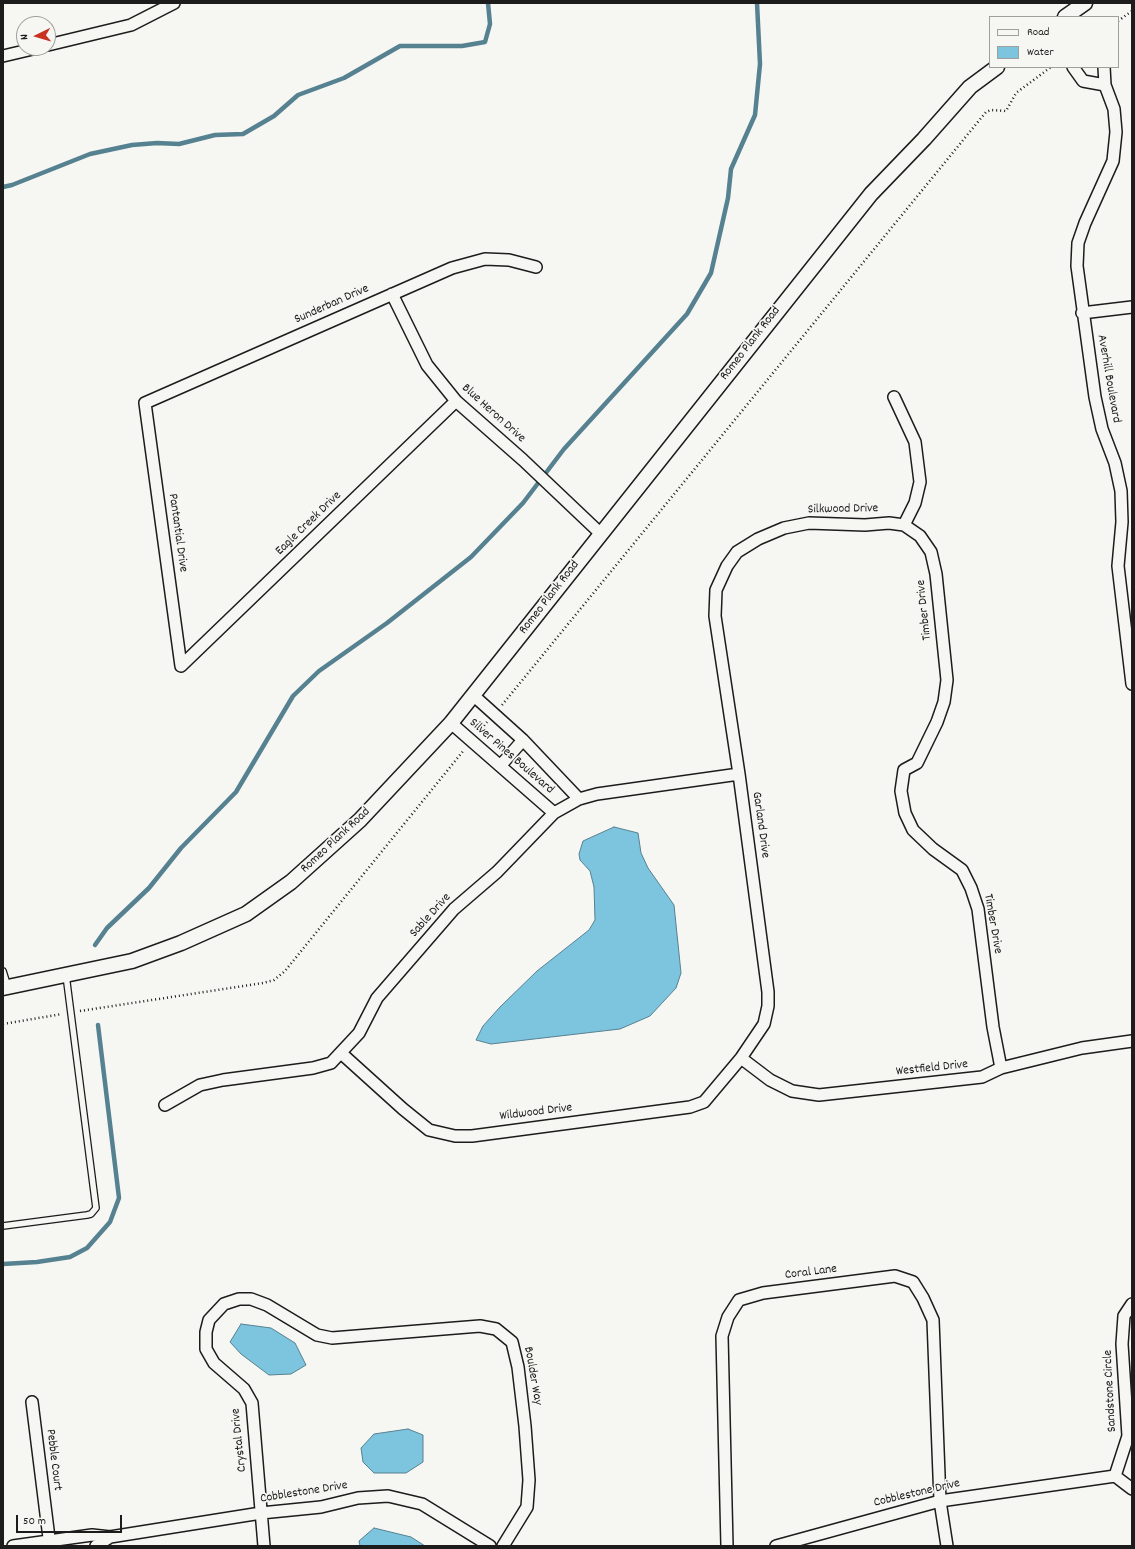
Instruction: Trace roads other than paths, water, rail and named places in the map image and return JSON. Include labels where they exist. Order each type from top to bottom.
[{"type":"street","points":[[56,43],[131,25],[174,3]]},
{"type":"street","points":[[1069,16],[1085,3]]},
{"type":"street","points":[[3,56],[16,53]]},
{"type":"street","name":"Romeo Plank Road","points":[[6,987],[132,961],[181,943],[246,914],[291,882],[360,820],[450,723],[871,194],[924,139],[970,87],[996,68]]},
{"type":"street","points":[[1075,68],[1083,81],[1105,85]]},
{"type":"street","name":"Averhill Boulevard","points":[[1104,68],[1105,85],[1114,109],[1116,140],[1113,161],[1085,223],[1078,243],[1077,266],[1082,313],[1102,429],[1127,491],[1122,522],[1118,566],[1132,679]]},
{"type":"street","name":"Sunderban Drive","points":[[145,403],[452,268],[485,259],[510,260],[536,267]]},
{"type":"street","name":"Blue Heron Drive","points":[[392,294],[427,365],[456,402],[523,460],[601,534]]},
{"type":"street","points":[[1082,313],[1132,307]]},
{"type":"street","points":[[894,397],[915,442],[920,482],[915,503],[904,525]]},
{"type":"street","name":"Eagle Creek Drive","points":[[181,666],[456,402]]},
{"type":"street","name":"Pantantial Drive","points":[[145,403],[181,666]]},
{"type":"street","name":"Silkwood Drive","points":[[716,590],[727,566],[737,552],[758,539],[784,528],[809,523],[865,525],[889,523],[904,525]]},
{"type":"street","name":"Timber Drive","points":[[904,525],[920,536],[931,552],[936,574],[947,680],[944,702],[937,722],[916,762],[904,770],[901,791],[904,813],[913,830],[933,849],[962,870],[972,888],[978,909],[993,1027],[1000,1068]]},
{"type":"street","name":"Garland Drive","points":[[716,590],[715,616],[739,774],[768,992],[768,1006],[764,1024],[742,1058]]},
{"type":"street","name":"Silver Pines Boulevard","points":[[472,695],[523,740],[579,799]]},
{"type":"street","name":"Silver Pines Boulevard","points":[[450,723],[501,765],[554,813]]},
{"type":"street","points":[[501,765],[523,740]]},
{"type":"street","name":"Sable Drive","points":[[164,1105],[200,1085],[223,1080],[313,1068],[331,1063],[359,1033],[378,998],[454,909],[497,872],[554,813],[579,799],[597,794],[739,774]]},
{"type":"street","name":"Westfield Drive","points":[[742,1058],[770,1080],[792,1091],[819,1095],[982,1077],[1000,1068],[1082,1048],[1132,1041]]},
{"type":"street","name":"Wildwood Drive","points":[[341,1053],[403,1109],[429,1130],[455,1136],[466,1136],[690,1108],[704,1102],[742,1058]]},
{"type":"street","name":"Coral Lane","points":[[727,1546],[722,1336],[728,1317],[739,1300],[763,1293],[895,1276],[913,1282],[924,1298],[932,1320],[940,1501],[948,1546]]},
{"type":"street","name":"Crystal Drive","points":[[264,1546],[252,1403],[244,1389],[214,1363],[206,1349],[206,1332],[209,1320],[224,1304],[238,1299],[251,1299],[267,1305],[317,1335],[332,1338]]},
{"type":"street","name":"Sandstone Circle","points":[[1115,1476],[1128,1436],[1122,1344],[1124,1316],[1132,1304]]},
{"type":"street","name":"Boulder Way","points":[[332,1338],[480,1326],[496,1329],[512,1342],[518,1367],[525,1426],[529,1480],[527,1507],[504,1546]]},
{"type":"street","name":"Pebble Court","points":[[32,1402],[50,1544]]},
{"type":"street","points":[[1115,1476],[1132,1489]]},
{"type":"street","name":"Cobblestone Drive","points":[[776,1546],[940,1501],[1115,1476]]},
{"type":"street","name":"Cobblestone Drive","points":[[13,1546],[50,1544],[92,1534],[110,1537],[261,1514],[321,1507],[358,1498],[388,1496],[422,1504],[490,1546]]},
{"type":"street","name":"Cobblestone Drive","points":[[96,1546],[110,1537]]},
{"type":"lane","points":[[3,971],[6,987]]},
{"type":"lane","points":[[3,1226],[88,1215],[91,1214],[96,1208],[66,975]]},
{"type":"water","points":[[614,827],[638,833],[641,853],[648,868],[674,905],[681,973],[676,988],[650,1016],[620,1029],[491,1044],[476,1040],[483,1026],[500,1007],[537,971],[589,930],[595,920],[594,887],[590,871],[580,860],[579,854],[583,841]]},
{"type":"water","points":[[241,1324],[271,1328],[295,1343],[306,1365],[291,1374],[269,1375],[241,1354],[230,1342]]},
{"type":"water","points":[[408,1429],[423,1435],[423,1462],[406,1473],[374,1473],[363,1462],[361,1448],[374,1434]]},
{"type":"water","points":[[374,1528],[411,1537],[425,1546],[360,1546],[359,1541]]},
{"type":"waterway","points":[[3,187],[12,185],[90,154],[132,145],[157,143],[179,144],[215,135],[243,134],[274,116],[298,95],[344,78],[400,46],[462,46],[485,42],[490,24],[488,3]]},
{"type":"waterway","points":[[95,945],[107,928],[149,888],[181,848],[236,792],[293,696],[319,671],[387,623],[471,557],[523,503],[564,449],[687,314],[711,273],[728,198],[731,169],[755,115],[760,64],[757,3]]},
{"type":"waterway","points":[[3,1264],[37,1262],[70,1257],[87,1248],[110,1222],[119,1198],[98,1025]]}]
